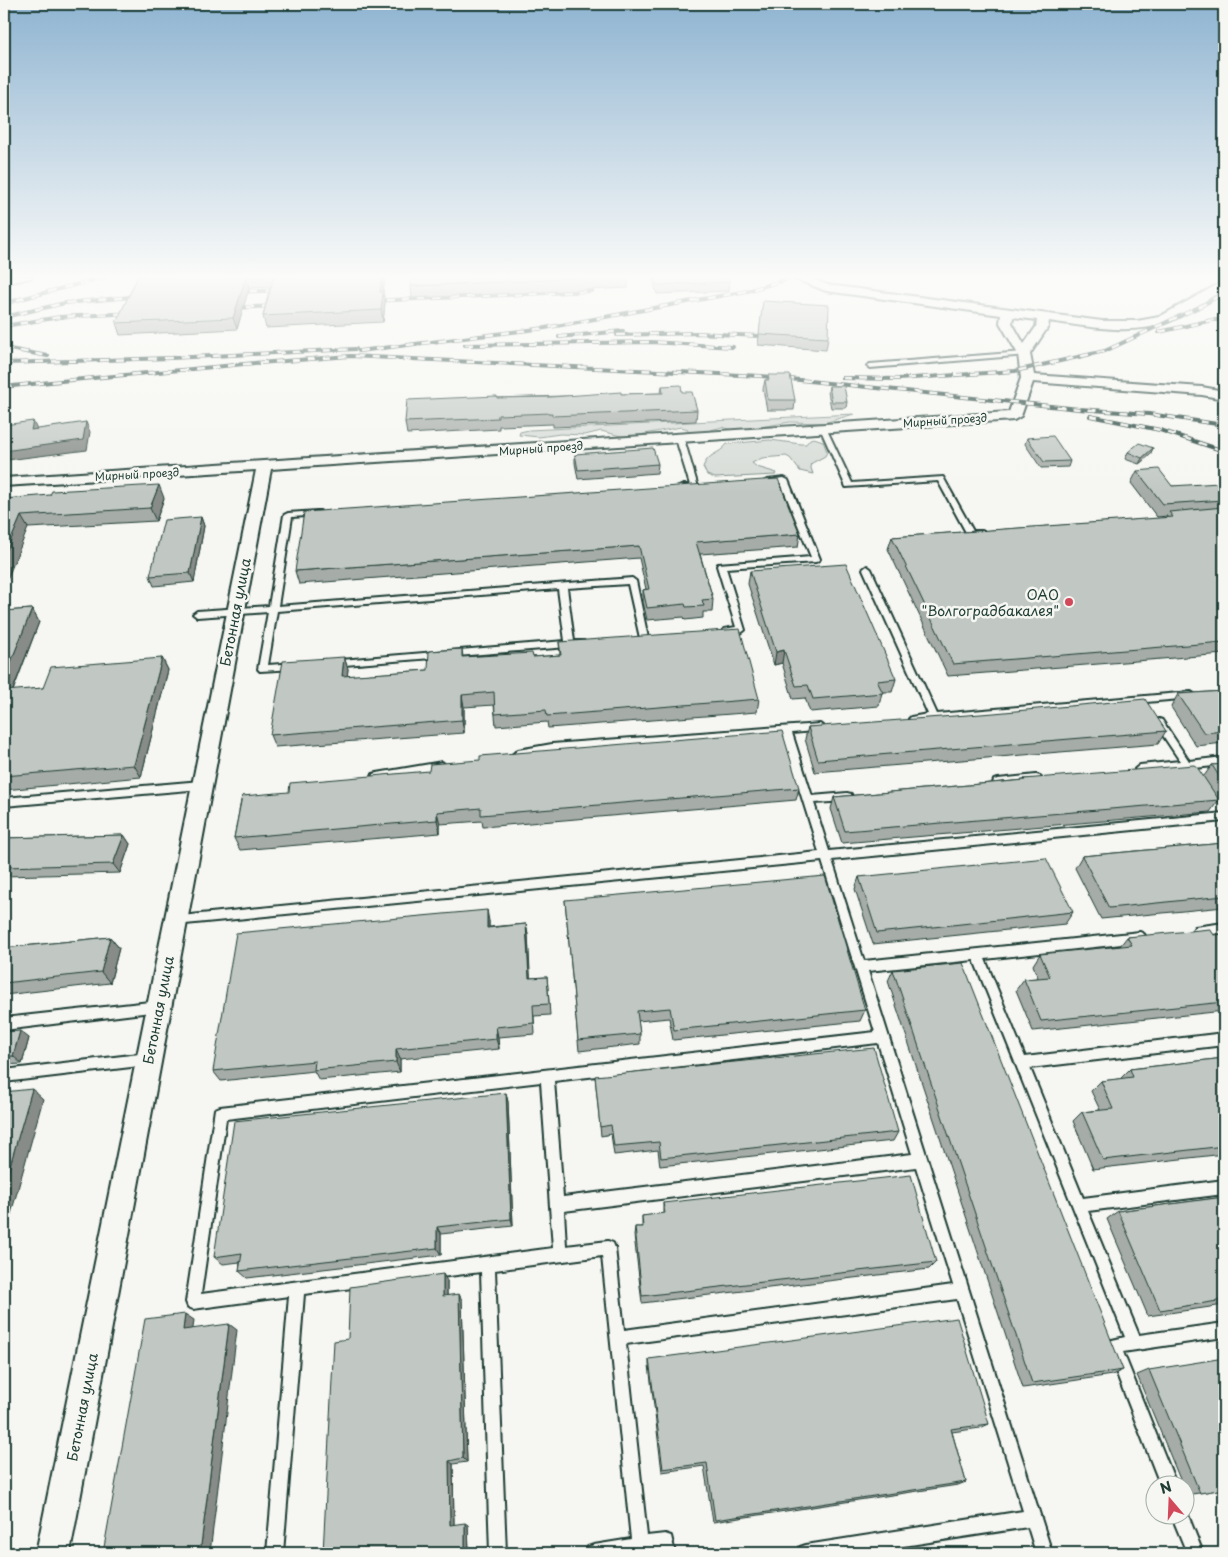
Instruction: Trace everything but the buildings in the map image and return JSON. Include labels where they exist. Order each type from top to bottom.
[{"type":"street","points":[[1021,349],[1024,354],[1028,349]]},
{"type":"street","name":"Мирный проезд","points":[[4,482],[1014,416],[1028,378],[1024,354]]},
{"type":"street","points":[[1028,378],[1224,394]]},
{"type":"street","name":"Бетонная улица","points":[[53,1553],[264,466]]},
{"type":"lane","points":[[870,366],[1024,354]]},
{"type":"lane","points":[[823,428],[849,485],[940,479],[971,534],[991,532]]},
{"type":"lane","points":[[674,488],[699,486],[680,438]]},
{"type":"lane","points":[[722,632],[741,630],[721,566],[816,559],[784,480],[757,482]]},
{"type":"lane","points":[[303,666],[263,669],[288,515],[328,512]]},
{"type":"lane","points":[[867,569],[934,718]]},
{"type":"lane","points":[[197,614],[632,581],[640,638],[654,637]]},
{"type":"lane","points":[[562,586],[570,644]]},
{"type":"lane","points":[[322,664],[589,643]]},
{"type":"lane","points":[[904,720],[1149,707],[1197,694]]},
{"type":"lane","points":[[1149,707],[1196,780]]},
{"type":"lane","points":[[505,756],[552,748],[835,726]]},
{"type":"lane","points":[[786,730],[1044,1553]]},
{"type":"lane","points":[[1128,770],[1224,762]]},
{"type":"lane","points":[[363,779],[448,765]]},
{"type":"lane","points":[[983,784],[1051,778]]},
{"type":"lane","points":[[4,802],[201,785]]},
{"type":"lane","points":[[808,800],[856,796]]},
{"type":"lane","points":[[176,920],[1220,815]]},
{"type":"lane","points":[[1185,932],[1224,928]]},
{"type":"lane","points":[[860,967],[1155,935]]},
{"type":"lane","points":[[977,954],[1135,1343]]},
{"type":"lane","points":[[4,1024],[159,1006]]},
{"type":"lane","points":[[640,1546],[608,1248],[193,1302],[220,1113],[882,1037]]},
{"type":"lane","points":[[1021,1063],[1224,1039]]},
{"type":"lane","points":[[4,1076],[149,1059]]},
{"type":"lane","points":[[547,1076],[560,1254]]},
{"type":"lane","points":[[556,1205],[920,1160]]},
{"type":"lane","points":[[1079,1205],[1224,1187]]},
{"type":"lane","points":[[488,1264],[498,1553]]},
{"type":"lane","points":[[275,1553],[297,1288]]},
{"type":"lane","points":[[618,1338],[962,1291]]},
{"type":"lane","points":[[1164,1474],[1113,1346],[1224,1330]]},
{"type":"lane","points":[[806,1553],[1033,1518]]},
{"type":"lane","points":[[1184,1524],[1195,1553]]},
{"type":"lane","points":[[594,1553],[665,1542],[667,1553]]},
{"type":"shaded area","points":[[854,414],[824,423],[790,422],[732,430],[722,427],[700,433],[687,434],[688,429],[681,427],[634,436],[621,436],[601,431],[585,435],[560,434],[539,437],[519,435],[520,432],[529,430]]},
{"type":"shaded area","points":[[814,438],[823,441],[827,452],[825,456],[810,465],[813,474],[800,471],[790,458],[786,456],[762,458],[752,463],[757,467],[777,473],[776,475],[715,478],[707,475],[703,467],[711,456],[727,444],[770,440],[806,444],[810,439]]},
{"type":"railway","points":[[8,349],[48,356]]},
{"type":"railway","points":[[4,363],[171,358],[356,349]]},
{"type":"railway","points":[[359,351],[378,349]]},
{"type":"railway","points":[[843,378],[898,379],[1015,371],[1110,349]]},
{"type":"railway","points":[[259,363],[350,356],[761,376],[1079,409],[1149,414],[1224,425]]},
{"type":"railway","points":[[4,387],[265,362]]},
{"type":"railway","points":[[1090,416],[1160,430],[1224,451]]},
{"type":"place","name":"ОАО \"Волгоградбакалея\"","points":[[1069,602]]}]
